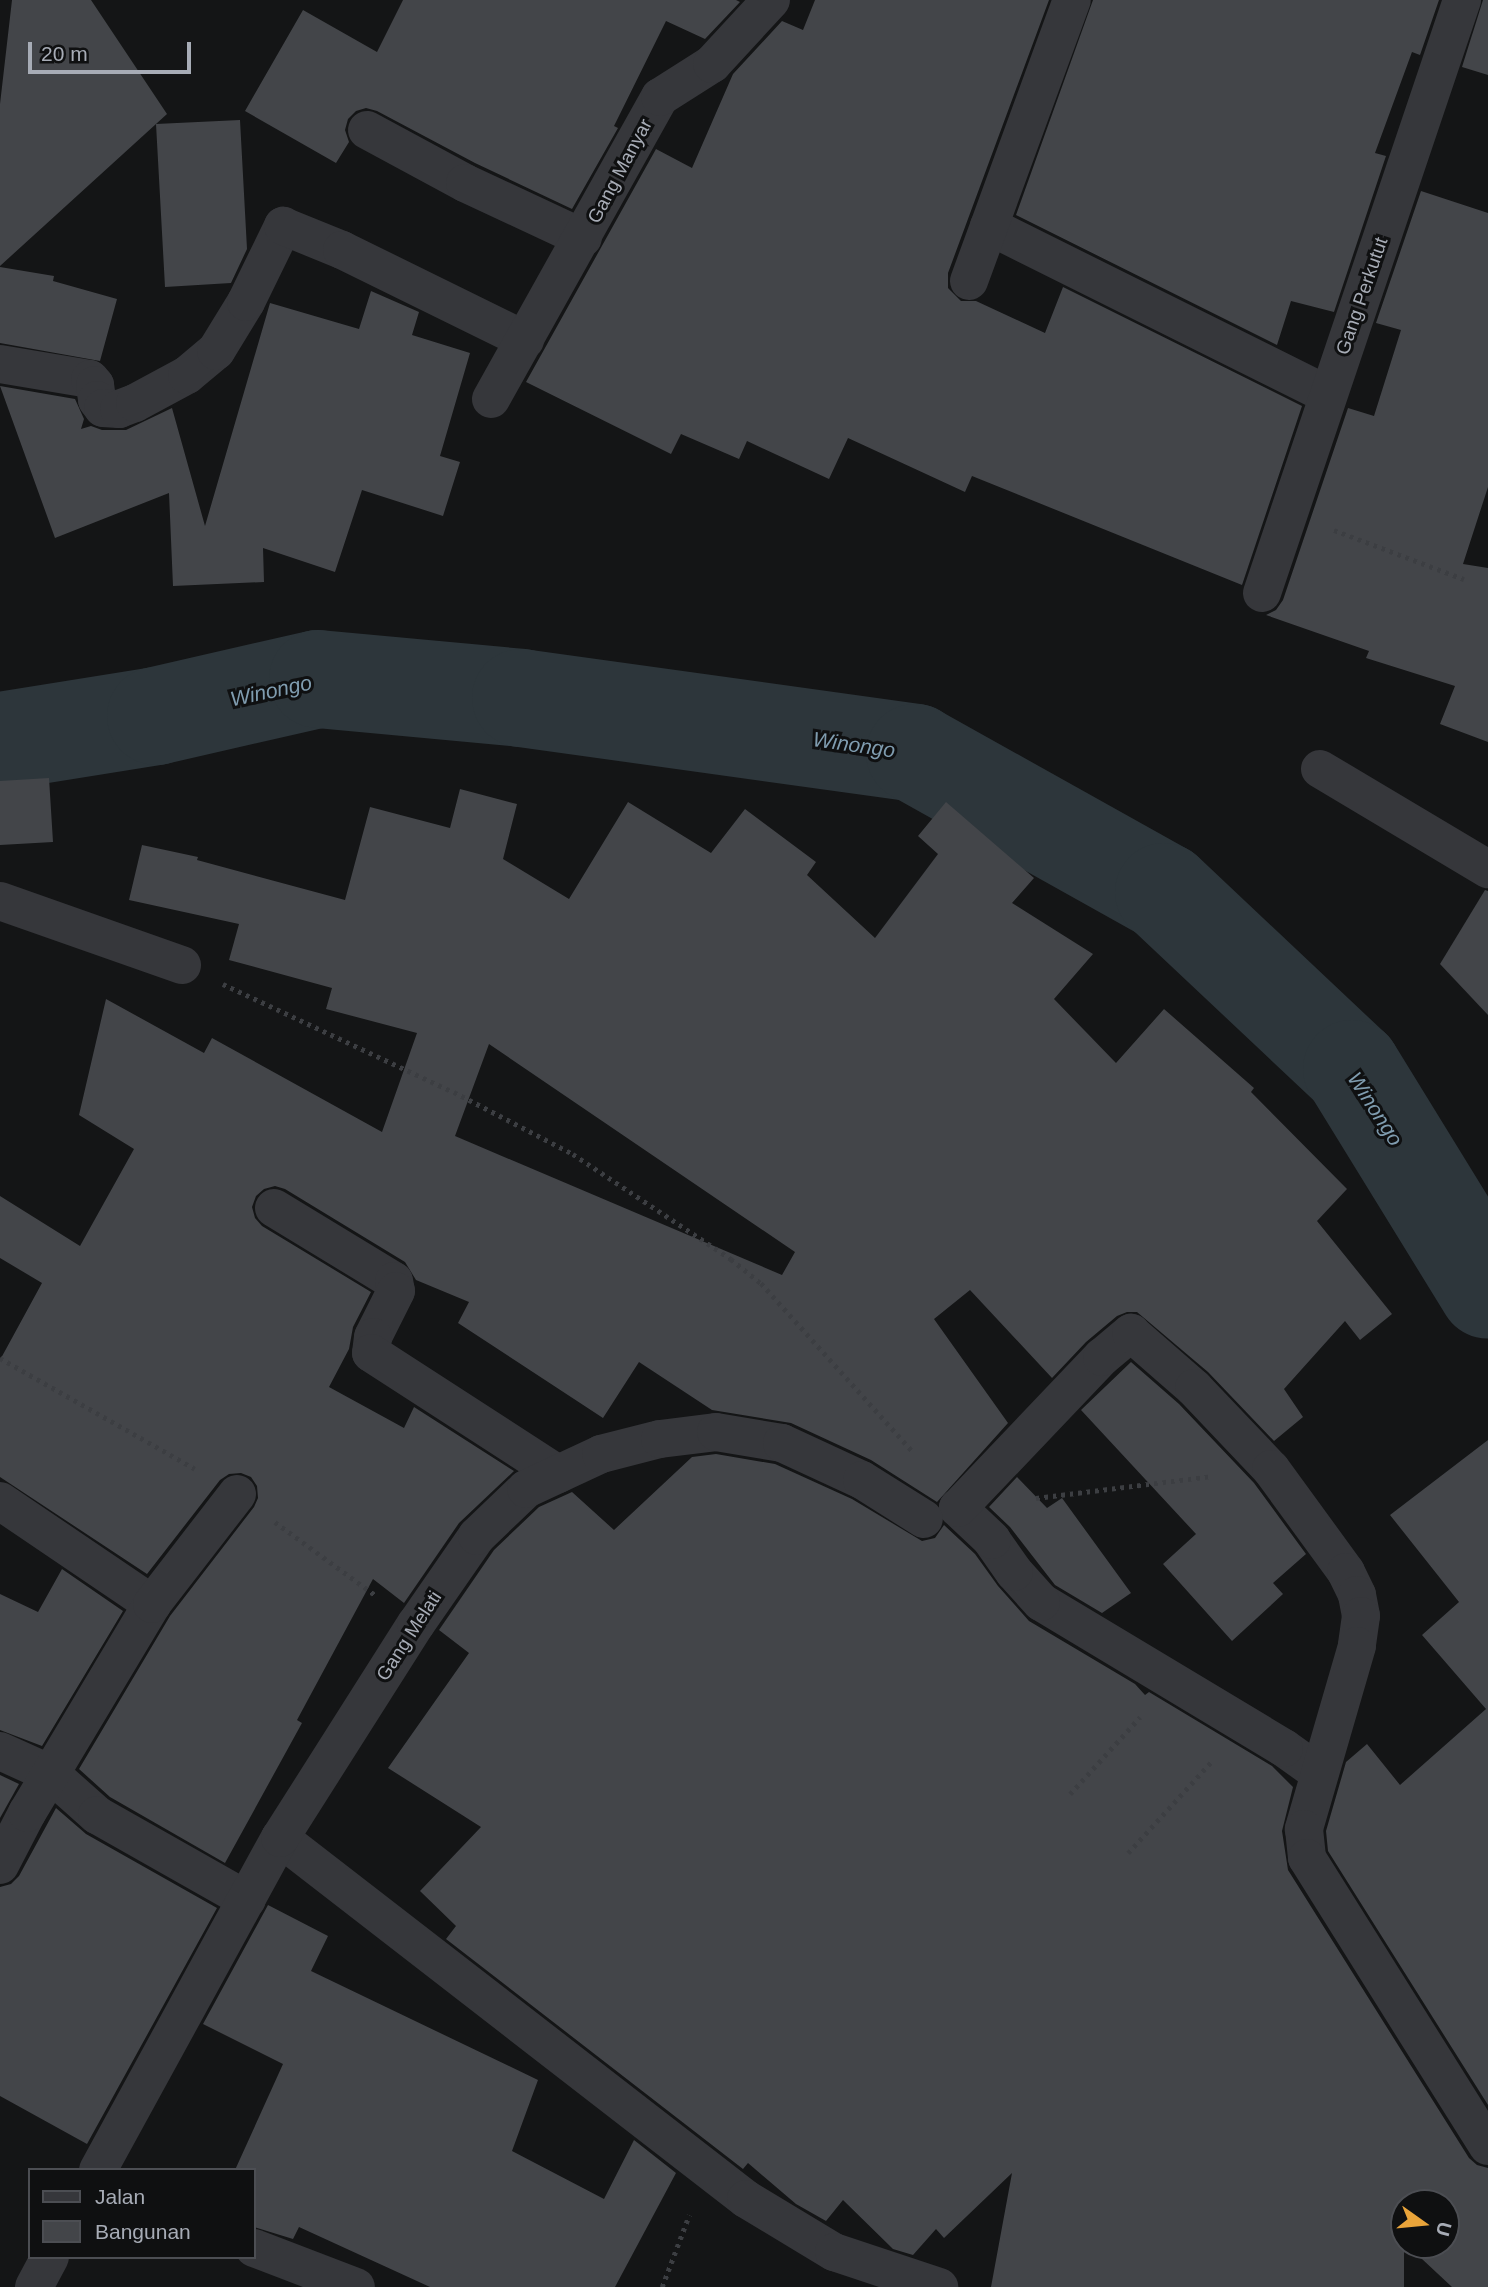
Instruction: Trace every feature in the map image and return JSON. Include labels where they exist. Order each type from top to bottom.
[{"type":"street","name":"Gang Manyar","points":[[367,130],[466,183],[583,238],[660,97],[712,64],[771,0]]},
{"type":"street","points":[[969,281],[1072,0]]},
{"type":"street","name":"Gang Perkutut","points":[[1262,593],[1462,0]]},
{"type":"street","points":[[0,363],[90,379],[95,385],[97,400],[103,408],[119,409],[135,403],[187,375],[216,351],[246,302],[283,226],[342,250],[525,340]]},
{"type":"street","points":[[989,226],[1328,395]]},
{"type":"street","points":[[491,399],[583,238]]},
{"type":"street","points":[[1320,769],[1488,869]]},
{"type":"street","points":[[0,901],[182,965]]},
{"type":"street","points":[[274,1208],[394,1281],[396,1291],[373,1337],[371,1353],[558,1474]]},
{"type":"street","points":[[941,1513],[1102,1357],[1131,1333],[1194,1388],[1272,1469],[1346,1572],[1360,1606],[1357,1646],[1304,1829],[1307,1858],[1488,2146]]},
{"type":"street","name":"Gang Melati","points":[[98,2168],[280,1838],[416,1624],[477,1536],[526,1489],[601,1454],[660,1439],[716,1432],[741,1434],[782,1443],[941,1513],[992,1540],[1014,1572],[1041,1602],[1319,1773]]},
{"type":"street","points":[[0,1865],[152,1604],[237,1494]]},
{"type":"street","points":[[0,1502],[152,1604]]},
{"type":"street","points":[[0,1751],[51,1774],[97,1815],[247,1900]]},
{"type":"street","points":[[280,1838],[746,2199],[834,2252],[939,2287]]},
{"type":"street","points":[[256,2249],[356,2287]]},
{"type":"street","points":[[33,2287],[49,2259]]},
{"type":"path","points":[[1289,512],[1464,579]]},
{"type":"path","points":[[182,965],[454,1092],[573,1154],[731,1259],[770,1293],[953,1496],[941,1513]]},
{"type":"path","points":[[0,1358],[110,1418]]},
{"type":"path","points":[[941,1513],[1272,1469]]},
{"type":"path","points":[[1070,1794],[1171,1683]]},
{"type":"path","points":[[1128,1853],[1245,1726]]},
{"type":"path","points":[[662,2287],[707,2169]]},
{"type":"building","points":[[12,0],[91,0],[167,114],[0,266],[0,104]]},
{"type":"building","points":[[403,0],[740,2],[705,39],[666,21],[614,126],[618,128],[572,209],[475,163],[377,111],[366,108],[356,111],[348,119],[345,130],[349,142],[336,163],[245,111],[303,10],[377,52]]},
{"type":"building","points":[[815,0],[1049,0],[948,273],[948,288],[961,301],[976,301],[1045,333],[1063,287],[1302,406],[1242,585],[972,476],[965,492],[848,438],[829,479],[747,441],[739,459],[681,434],[671,454],[526,382],[656,149],[692,168],[733,74],[782,21],[803,30]]},
{"type":"building","points":[[1093,0],[1439,0],[1420,55],[1412,52],[1375,153],[1386,156],[1334,312],[1291,301],[1277,345],[1016,215]]},
{"type":"building","points":[[1483,0],[1488,0],[1488,75],[1462,67]]},
{"type":"building","points":[[240,120],[247,249],[231,283],[165,287],[156,124]]},
{"type":"building","points":[[1421,191],[1488,213],[1488,487],[1463,564],[1488,568],[1488,742],[1440,724],[1455,686],[1366,658],[1369,651],[1266,615],[1276,610],[1283,600],[1348,408],[1374,416],[1401,330],[1376,323]]},
{"type":"building","points":[[0,267],[54,276],[53,281],[117,299],[100,361],[0,343]]},
{"type":"building","points":[[371,291],[419,312],[412,335],[470,353],[440,456],[460,462],[443,516],[362,490],[335,572],[263,548],[264,582],[173,586],[169,493],[55,538],[0,386],[75,399],[84,419],[81,429],[91,426],[102,430],[126,430],[172,408],[205,526],[270,303],[359,329]]},
{"type":"building","points":[[49,778],[53,842],[0,845],[0,781]]},
{"type":"building","points":[[460,789],[517,804],[503,859],[569,899],[628,802],[711,853],[745,809],[816,862],[807,875],[875,938],[938,854],[918,836],[946,802],[1034,878],[1012,903],[1093,954],[1054,999],[1116,1063],[1164,1009],[1254,1088],[1251,1092],[1347,1189],[1317,1221],[1392,1314],[1360,1340],[1345,1321],[1284,1389],[1303,1417],[1274,1441],[1208,1372],[1137,1312],[1117,1316],[1086,1342],[1052,1378],[970,1290],[934,1319],[1008,1423],[937,1502],[871,1460],[791,1423],[712,1410],[639,1362],[603,1418],[458,1323],[469,1302],[416,1280],[405,1262],[285,1189],[275,1186],[264,1189],[256,1196],[252,1207],[255,1218],[262,1226],[371,1292],[353,1327],[349,1349],[329,1387],[404,1428],[414,1407],[514,1471],[459,1523],[404,1603],[373,1579],[297,1720],[302,1723],[225,1863],[110,1797],[79,1769],[170,1616],[254,1507],[258,1498],[257,1486],[251,1477],[241,1473],[229,1474],[220,1480],[147,1574],[0,1477],[0,1360],[42,1283],[0,1258],[0,1196],[80,1246],[134,1149],[79,1115],[106,999],[204,1053],[212,1038],[382,1132],[417,1033],[326,1009],[332,988],[229,960],[239,924],[129,900],[142,845],[198,857],[197,860],[345,900],[370,807],[450,828]],"holes":[[[489,1044],[795,1252],[782,1275],[455,1136]]]},
{"type":"building","points":[[1485,890],[1488,891],[1488,1015],[1440,964]]},
{"type":"building","points":[[1131,1362],[1179,1404],[1254,1483],[1306,1554],[1273,1583],[1283,1594],[1232,1641],[1163,1564],[1196,1534],[1081,1410]]},
{"type":"building","points":[[1488,1440],[1488,2105],[1328,1851],[1326,1831],[1346,1762],[1367,1744],[1400,1785],[1486,1709],[1422,1635],[1459,1602],[1390,1515]]},
{"type":"building","points":[[716,1454],[775,1464],[852,1499],[922,1541],[935,1538],[944,1525],[975,1554],[998,1586],[1029,1621],[1135,1684],[1145,1695],[1149,1692],[1272,1766],[1293,1787],[1282,1831],[1288,1870],[1469,2158],[1477,2165],[1488,2168],[1488,2287],[1452,2287],[1422,2259],[1460,2259],[1460,2189],[1390,2189],[1390,2259],[1404,2259],[1404,2287],[991,2287],[1012,2173],[944,2238],[936,2229],[913,2255],[893,2249],[843,2200],[826,2221],[796,2204],[748,2163],[743,2169],[446,1939],[456,1926],[420,1891],[481,1827],[388,1768],[469,1653],[439,1630],[494,1550],[539,1507],[572,1492],[614,1530],[692,1457]]},
{"type":"building","points":[[1017,1477],[1047,1508],[1062,1498],[1131,1593],[1102,1613],[1055,1585],[1010,1527],[989,1507]]},
{"type":"building","points":[[62,1569],[123,1611],[42,1746],[0,1730],[0,1594],[38,1612]]},
{"type":"building","points":[[0,1775],[19,1784],[0,1818]]},
{"type":"building","points":[[56,1808],[86,1834],[217,1908],[87,2144],[0,2096],[0,1887],[11,1884],[19,1876]]},
{"type":"building","points":[[268,1905],[328,1936],[311,1971],[538,2080],[512,2151],[604,2199],[634,2140],[676,2173],[615,2287],[430,2287],[299,2227],[293,2239],[256,2228],[256,2168],[236,2168],[283,2064],[203,2024]]},
{"type":"waterway","name":"Winongo","points":[[0,741],[156,716],[318,679],[521,698],[915,753],[1164,892],[1352,1069],[1488,1290]]}]
